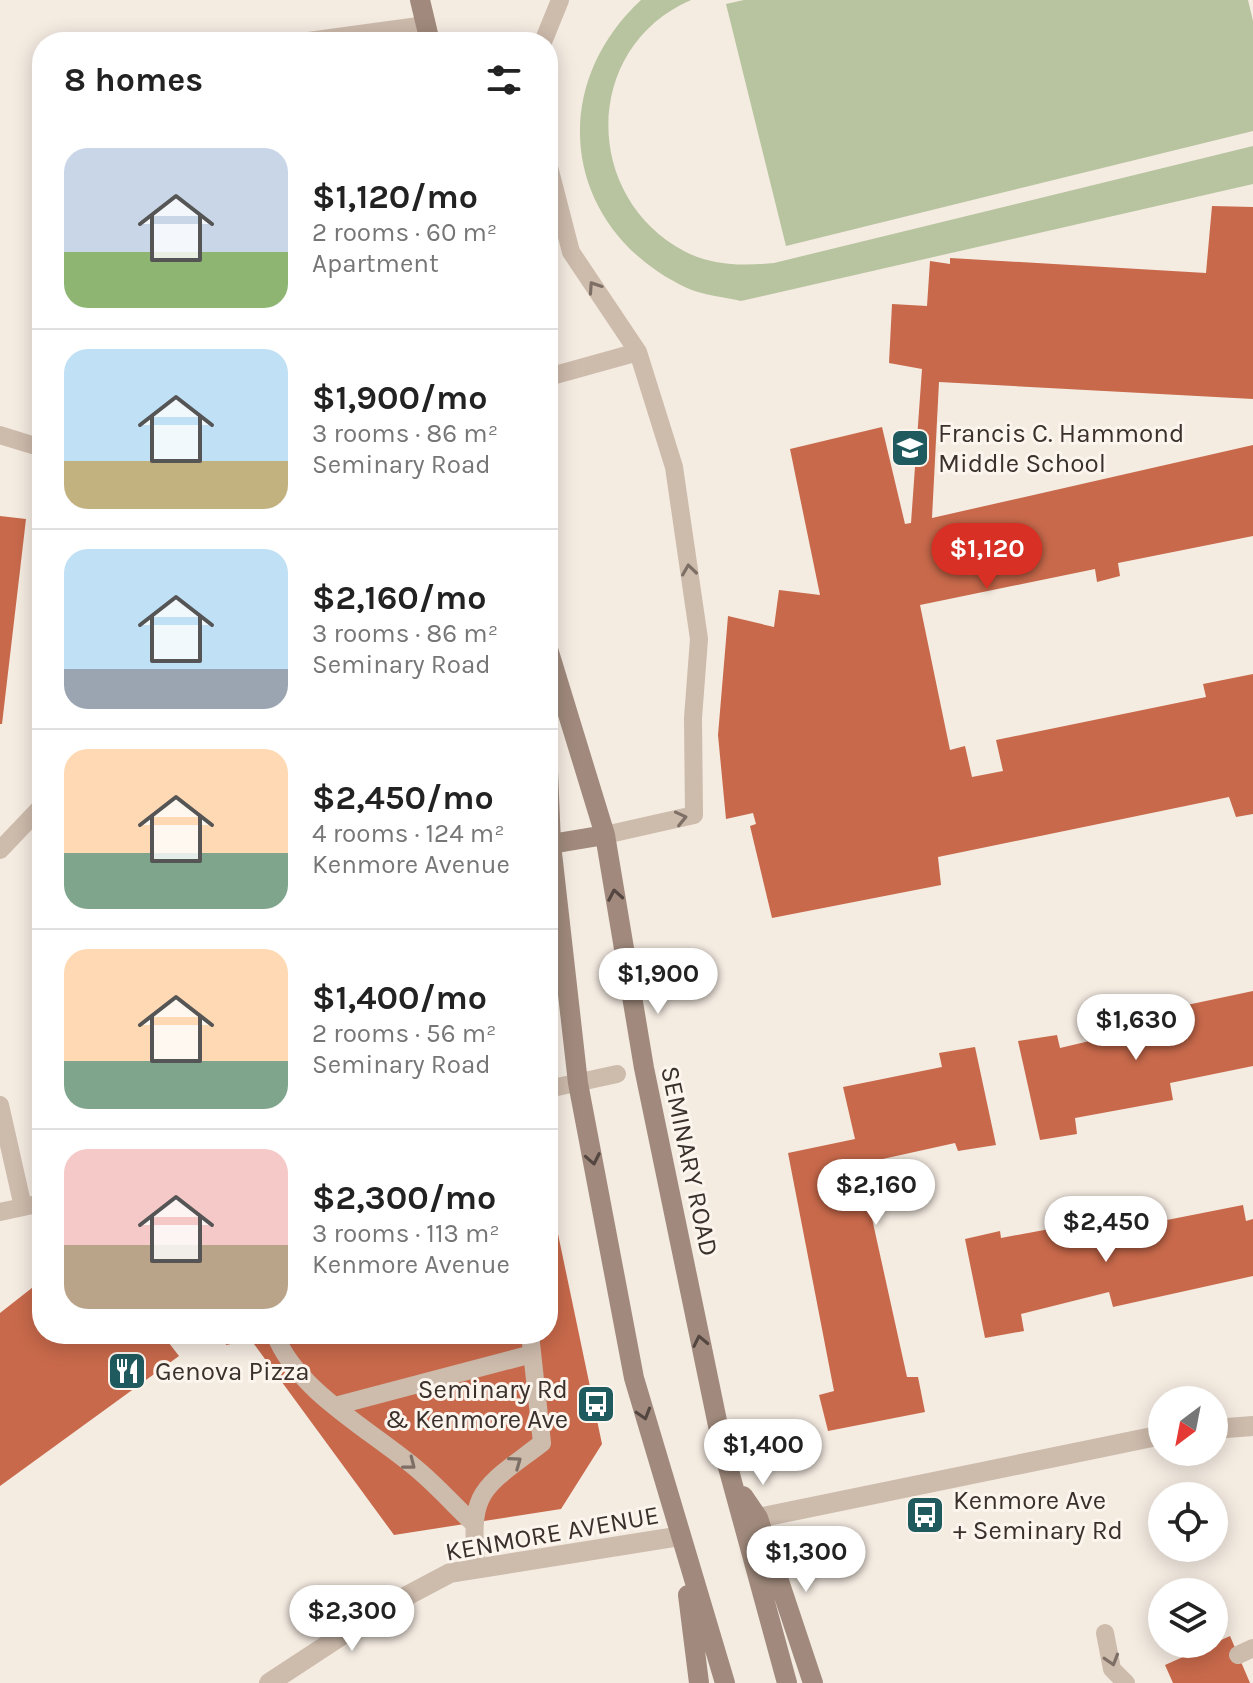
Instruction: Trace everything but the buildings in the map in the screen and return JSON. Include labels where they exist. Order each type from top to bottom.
[{"type":"main road","points":[[420,0],[428,32]]},
{"type":"main road","name":"SEMINARY ROAD","points":[[558,682],[605,835],[644,1068],[722,1445],[787,1683]]},
{"type":"main road","points":[[558,843],[605,835]]},
{"type":"main road","points":[[558,906],[578,1083],[634,1378],[725,1683]]},
{"type":"main road","points":[[732,1480],[758,1518],[813,1683]]},
{"type":"main road","points":[[681,1536],[699,1683]]},
{"type":"street","points":[[1228,1428],[1253,1426]]},
{"type":"street","points":[[758,1518],[1148,1438]]},
{"type":"street","name":"KENMORE AVENUE","points":[[269,1683],[382,1609],[450,1573],[681,1536]]},
{"type":"lane","points":[[547,32],[560,0]]},
{"type":"lane","points":[[558,202],[571,252],[638,352],[674,467],[699,639],[693,718],[694,815],[605,835]]},
{"type":"lane","points":[[558,374],[638,352]]},
{"type":"lane","points":[[0,435],[32,445]]},
{"type":"lane","points":[[0,850],[32,816]]},
{"type":"lane","points":[[558,1087],[617,1074]]},
{"type":"lane","points":[[0,1105],[23,1207]]},
{"type":"lane","points":[[0,1212],[32,1205]]},
{"type":"lane","points":[[279,1344],[314,1388],[417,1469],[472,1522]]},
{"type":"lane","points":[[477,1569],[472,1522],[488,1482],[542,1443],[531,1344]]},
{"type":"lane","points":[[335,1406],[532,1354]]},
{"type":"lane","points":[[1105,1633],[1112,1669],[1126,1683]]},
{"type":"green space","points":[[641,0],[691,0],[655,22],[630,51],[614,86],[608,123],[613,160],[627,196],[651,227],[684,251],[706,260],[739,264],[774,263],[1253,146],[1253,184],[741,301],[700,292],[687,288],[646,263],[615,232],[593,196],[582,156],[581,116],[590,75],[610,36]]},
{"type":"green space","points":[[744,0],[1248,0],[1253,21],[1253,131],[786,246],[726,4]]},
{"type":"place","name":"Francis C. Hammond Middle School","points":[[910,448]]},
{"type":"place","name":"Genova Pizza","points":[[127,1371]]},
{"type":"place","name":"Seminary Rd & Kenmore Ave","points":[[596,1404]]},
{"type":"place","name":"Kenmore Ave + Seminary Rd","points":[[925,1515]]}]
